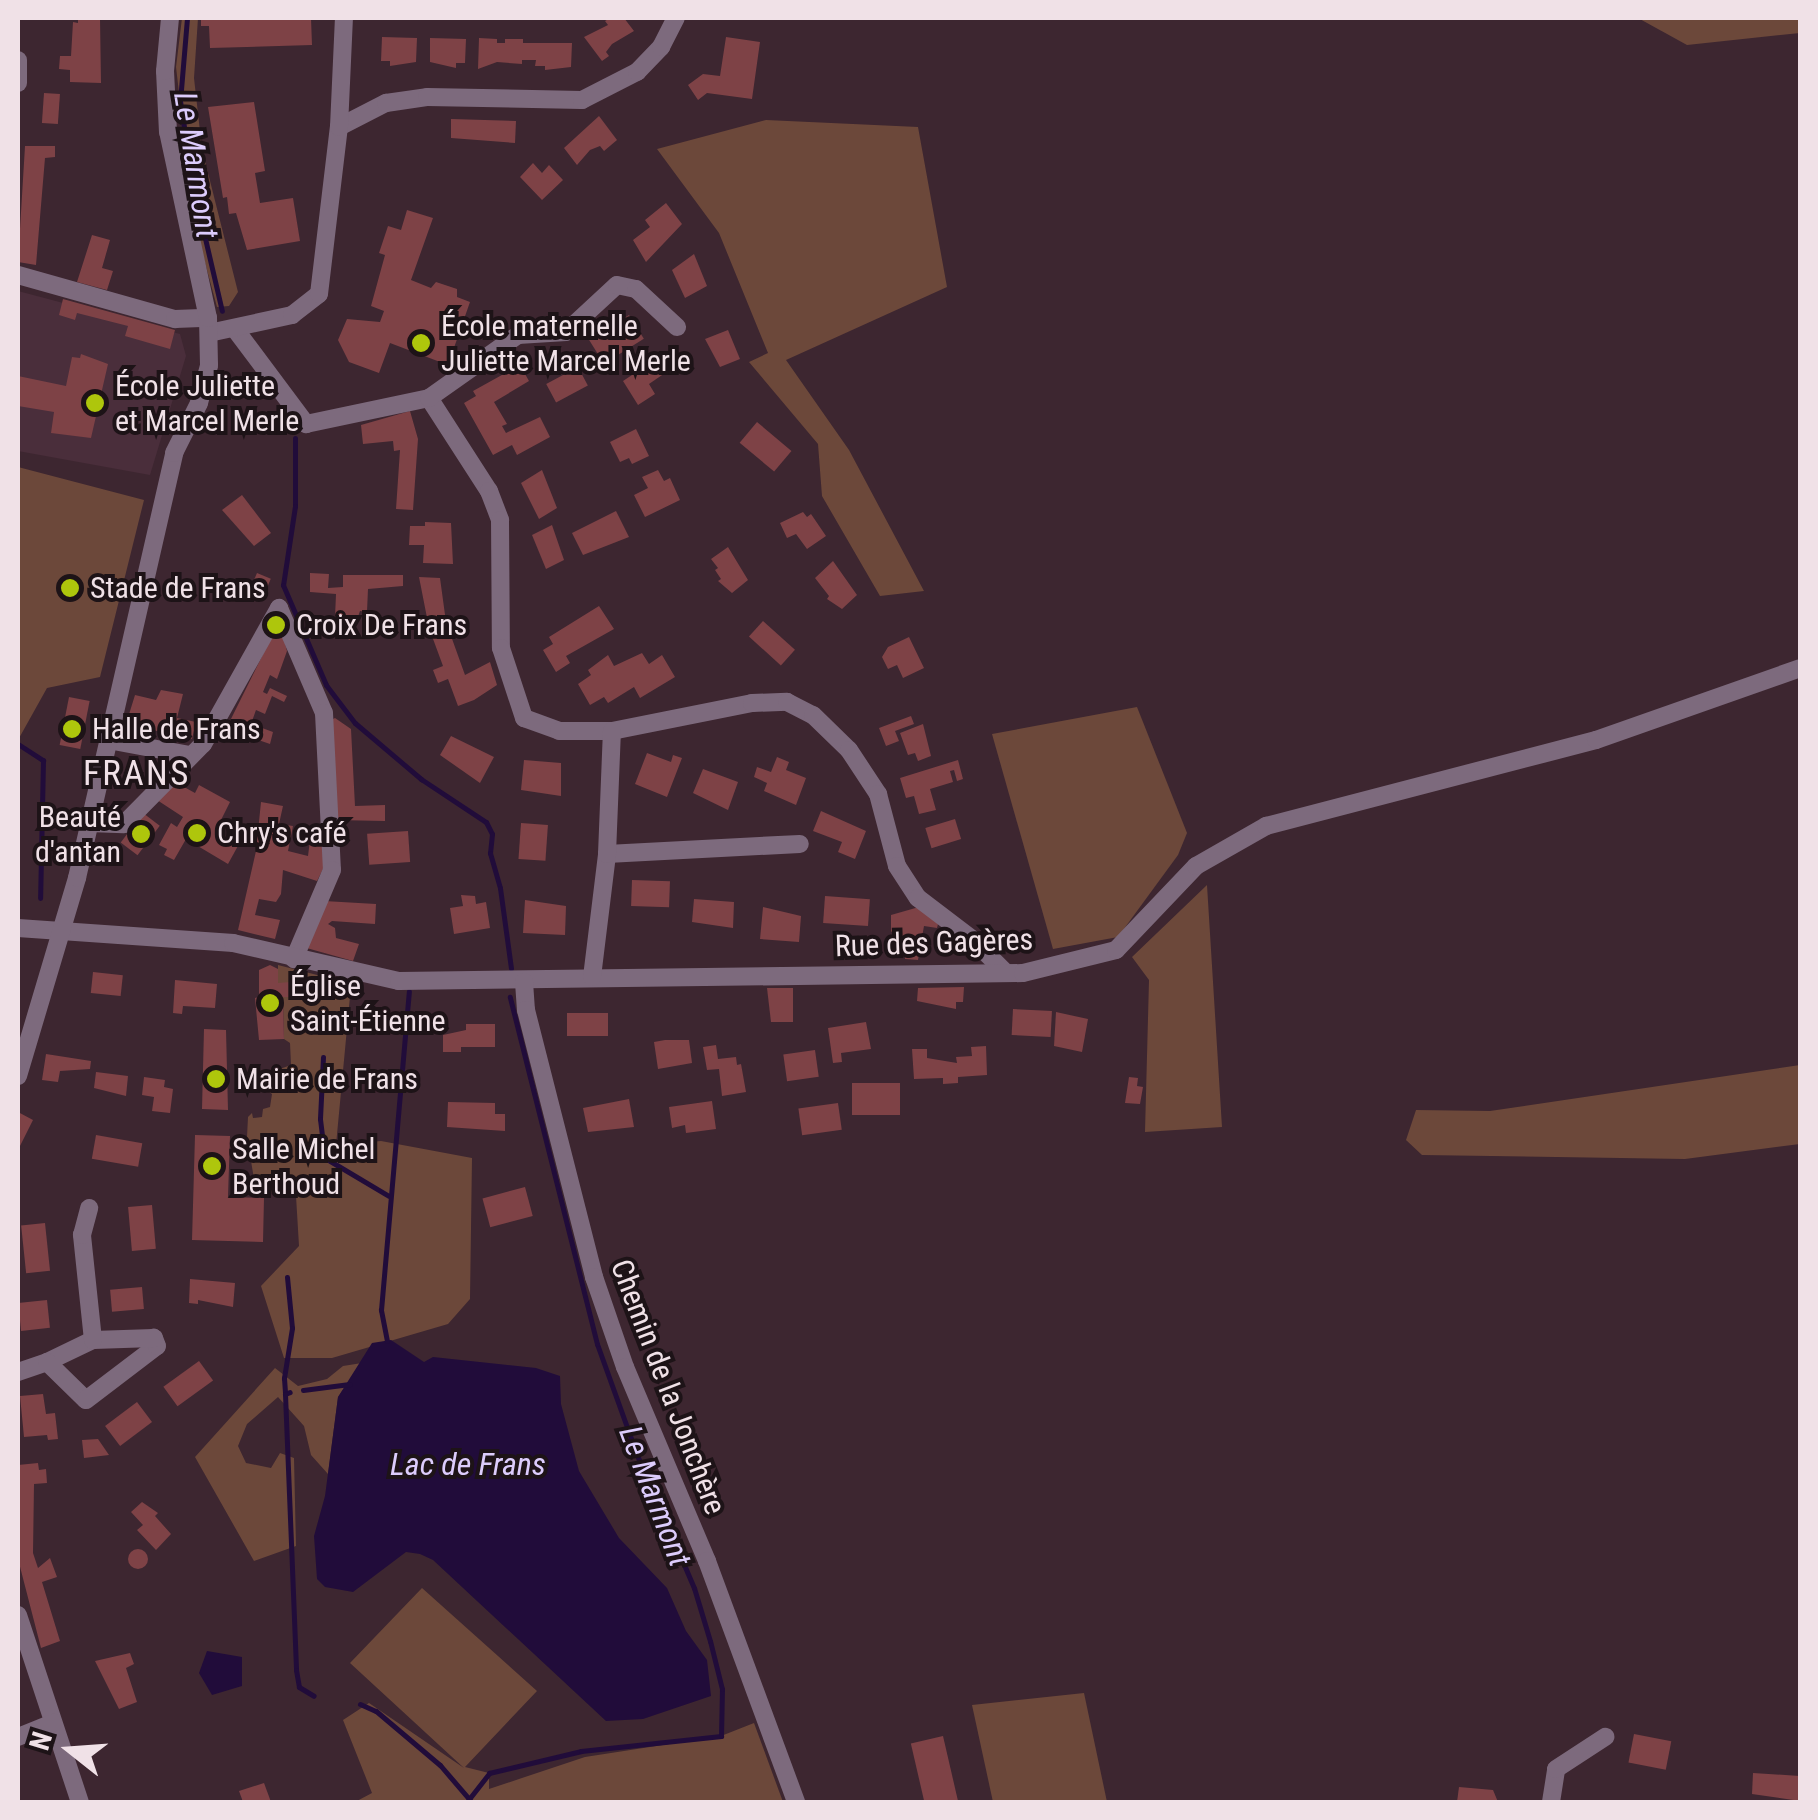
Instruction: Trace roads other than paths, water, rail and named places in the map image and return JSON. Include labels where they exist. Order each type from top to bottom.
[{"type":"street","points":[[18,1076],[64,928],[174,453],[204,388],[209,326],[168,132],[165,71],[170,18]]},
{"type":"street","points":[[18,275],[175,319],[235,329],[292,315],[313,302],[324,280],[339,127],[344,18]]},
{"type":"street","points":[[339,127],[386,103],[427,97],[582,100],[637,72],[662,47],[676,18]]},
{"type":"street","points":[[18,60],[18,83]]},
{"type":"street","points":[[235,329],[306,424],[429,398],[518,336],[566,332],[617,285],[636,289],[676,327]]},
{"type":"street","points":[[429,398],[489,490],[500,520],[501,648],[524,718],[538,727],[559,731],[612,731],[752,704],[787,702],[813,714],[850,750],[878,794],[897,866],[918,898],[972,940],[1006,974]]},
{"type":"street","points":[[89,823],[124,824],[189,755],[222,716],[279,608],[324,713],[332,856],[326,889],[294,959]]},
{"type":"street","name":"Rue des Gagères","points":[[18,928],[64,928],[233,943],[400,981],[1006,974],[1116,950],[1196,866],[1266,826],[1596,740],[1800,668]]},
{"type":"street","points":[[592,977],[606,854],[612,731]]},
{"type":"street","points":[[108,740],[189,755]]},
{"type":"street","points":[[606,854],[800,844]]},
{"type":"street","name":"Chemin de la Jonchère","points":[[524,982],[526,1010],[563,1166],[600,1295],[625,1367],[707,1561],[796,1802]]},
{"type":"street","points":[[90,1208],[82,1236],[93,1340]]},
{"type":"street","points":[[18,1372],[93,1340],[154,1338],[156,1346],[86,1400],[48,1362]]},
{"type":"street","points":[[18,1615],[80,1802]]},
{"type":"street","points":[[18,1737],[53,1724]]},
{"type":"street","points":[[1551,1802],[1556,1769],[1605,1736]]},
{"type":"water","name":"Lac de Frans","points":[[391,1340],[424,1362],[433,1357],[536,1368],[560,1376],[561,1404],[579,1471],[619,1538],[667,1588],[686,1631],[707,1660],[711,1696],[643,1719],[606,1721],[433,1560],[406,1552],[353,1592],[325,1587],[317,1579],[314,1536],[325,1496],[338,1397],[372,1343]]},
{"type":"water","points":[[207,1651],[242,1657],[242,1686],[212,1695],[199,1673]]},
{"type":"waterway","name":"Le Marmont","points":[[187,18],[180,101],[194,191],[222,311]]},
{"type":"waterway","name":"Le Marmont","points":[[295,438],[295,506],[283,585],[326,685],[355,723],[421,779],[486,822],[492,834],[490,853],[500,888],[511,968]]},
{"type":"waterway","points":[[18,744],[43,760],[40,898]]},
{"type":"waterway","points":[[387,1341],[381,1310],[409,991]]},
{"type":"waterway","name":"Le Marmont","points":[[471,1802],[469,1799],[489,1773],[581,1751],[721,1736],[722,1689],[710,1641],[694,1588],[637,1455],[597,1344],[510,997]]},
{"type":"waterway","points":[[323,1057],[320,1119],[325,1158],[389,1196]]},
{"type":"waterway","points":[[287,1277],[292,1328],[284,1378],[285,1394],[290,1392]]},
{"type":"waterway","points":[[303,1390],[350,1384]]},
{"type":"waterway","points":[[285,1394],[296,1670],[299,1687],[314,1696]]},
{"type":"waterway","points":[[360,1704],[376,1711],[440,1765],[469,1799]]},
{"type":"place","name":"École maternelle Juliette Marcel Merle","points":[[421,343]]},
{"type":"place","name":"École Juliette et Marcel Merle","points":[[95,403]]},
{"type":"place","name":"Stade de Frans","points":[[70,588]]},
{"type":"place","name":"Croix De Frans","points":[[276,625]]},
{"type":"place","name":"Halle de Frans","points":[[72,729]]},
{"type":"place","name":"Chry's café","points":[[197,833]]},
{"type":"place","name":"Beauté d'antan","points":[[141,834]]},
{"type":"place","name":"Église Saint-Étienne","points":[[270,1003]]},
{"type":"place","name":"Mairie de Frans","points":[[216,1079]]},
{"type":"place","name":"Salle Michel Berthoud","points":[[212,1166]]},
{"type":"district","name":"FRANS","points":[[137,774]]}]
